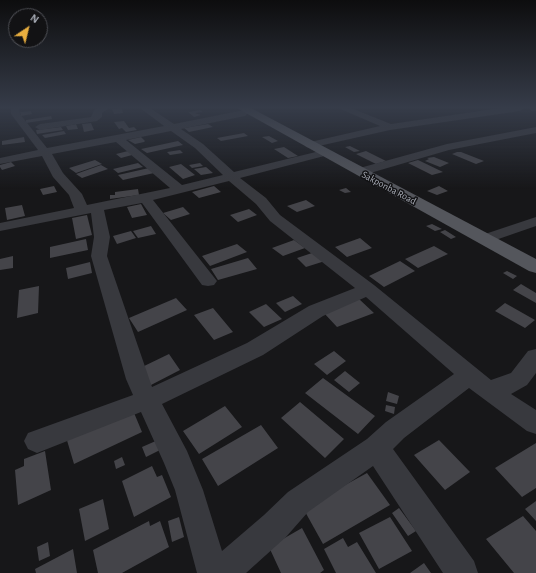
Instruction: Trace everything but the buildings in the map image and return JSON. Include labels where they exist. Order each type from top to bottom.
[{"type":"main road","name":"Sakponba Road","points":[[291,135],[484,239],[533,263]]},
{"type":"street","points":[[31,135],[52,162],[63,183],[89,210],[102,237],[99,256],[137,379],[146,400],[177,460],[186,484],[213,573]]},
{"type":"street","points":[[0,161],[134,135]]},
{"type":"street","points":[[184,135],[199,146],[232,177],[261,200],[275,218],[368,289],[478,383],[536,423]]},
{"type":"street","points":[[310,145],[356,135]]},
{"type":"street","points":[[360,172],[447,147],[511,135]]},
{"type":"street","points":[[118,138],[180,190]]},
{"type":"street","points":[[0,227],[145,198],[324,153]]},
{"type":"street","points":[[145,198],[208,281]]},
{"type":"street","points":[[484,239],[536,221]]},
{"type":"street","points":[[37,441],[146,400],[255,349],[316,311],[368,289]]},
{"type":"street","points":[[222,573],[275,526],[298,502],[376,448],[395,430],[478,383],[503,387],[519,378],[536,358]]},
{"type":"street","points":[[376,448],[462,573]]}]
